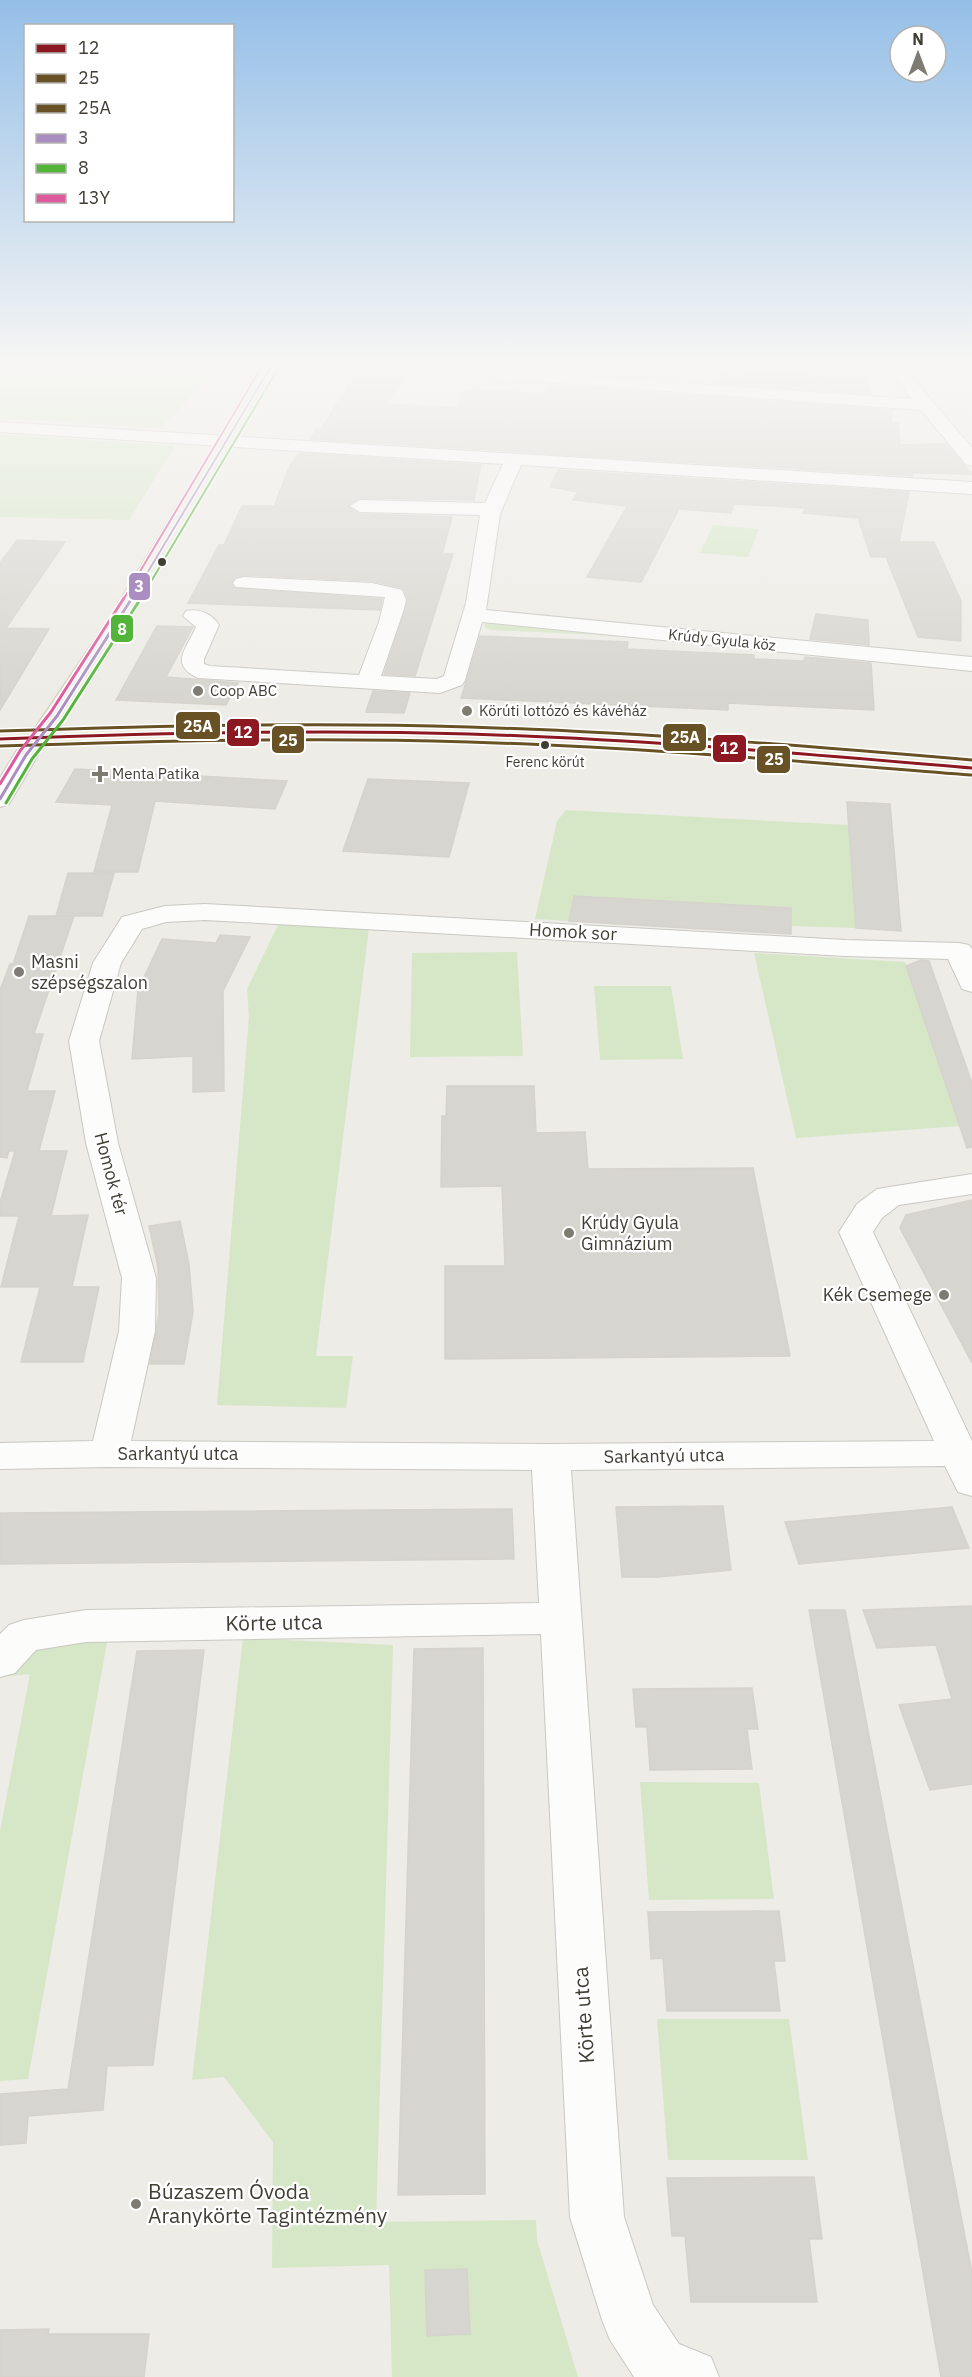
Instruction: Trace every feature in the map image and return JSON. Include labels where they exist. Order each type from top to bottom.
[{"type":"main road","points":[[34,746],[119,620],[204,479]]},
{"type":"main road","points":[[0,756],[34,746],[408,733],[722,748],[972,768]]},
{"type":"main road","points":[[0,739],[34,746],[490,754],[709,765],[972,787]]},
{"type":"street","points":[[194,616],[208,625],[193,659],[193,667],[206,673],[441,686],[454,680],[473,615],[491,509],[505,479]]},
{"type":"street","points":[[807,479],[972,489]]},
{"type":"street","points":[[360,506],[491,509]]},
{"type":"street","points":[[243,583],[389,589],[396,597],[367,682]]},
{"type":"street","name":"Krúdy Gyula köz","points":[[473,615],[972,664]]},
{"type":"street","points":[[0,799],[34,746]]},
{"type":"street","name":"Homok sor","points":[[154,916],[205,912],[845,948],[959,951],[972,983]]},
{"type":"street","name":"Homok tér","points":[[109,1454],[137,1331],[140,1278],[102,1143],[84,1041],[97,989],[123,934],[132,923],[154,916]]},
{"type":"street","points":[[972,1184],[889,1196],[869,1211],[856,1232],[954,1448],[972,1482]]},
{"type":"street","name":"Sarkantyú utca","points":[[0,1456],[109,1454],[551,1457],[942,1454],[954,1448]]},
{"type":"street","name":"Körte utca","points":[[551,1457],[597,2217],[630,2320],[660,2366],[691,2377]]},
{"type":"street","name":"Körte utca","points":[[0,1661],[24,1636],[86,1626],[560,1618]]},
{"type":"green space","points":[[0,479],[155,479],[129,520],[0,517]]},
{"type":"green space","points":[[713,525],[759,529],[748,557],[700,553]]},
{"type":"green space","points":[[485,622],[623,636],[490,630],[485,627]]},
{"type":"green space","points":[[566,810],[849,825],[856,928],[791,926],[790,908],[574,896],[569,921],[535,919],[557,821]]},
{"type":"green space","points":[[280,921],[369,928],[316,1356],[353,1356],[346,1408],[217,1405],[249,1017],[247,989]]},
{"type":"green space","points":[[517,952],[523,1056],[410,1057],[412,953]]},
{"type":"green space","points":[[754,953],[905,962],[960,1126],[796,1138]]},
{"type":"green space","points":[[594,986],[671,986],[683,1059],[600,1060]]},
{"type":"green space","points":[[108,1637],[28,2079],[0,2081],[0,1831],[30,1674],[0,1677],[0,1674],[18,1650]]},
{"type":"green space","points":[[243,1638],[393,1645],[376,2222],[536,2220],[537,2240],[578,2377],[392,2377],[389,2265],[272,2268],[273,2142],[224,2077],[192,2080]]},
{"type":"green space","points":[[640,1782],[759,1783],[774,1899],[649,1900]]},
{"type":"green space","points":[[657,2019],[789,2019],[808,2160],[668,2160]]},
{"type":"building","points":[[285,479],[478,479],[474,500],[360,498],[348,505],[360,514],[452,517],[442,554],[453,554],[415,676],[384,674],[408,600],[403,588],[372,581],[243,575],[231,582],[234,588],[382,599],[380,610],[188,603],[219,545],[224,545],[242,506],[274,506]]},
{"type":"building","points":[[554,479],[700,479],[909,492],[899,542],[934,542],[961,601],[961,641],[918,637],[886,557],[871,557],[858,518],[803,513],[805,508],[734,504],[731,513],[679,509],[641,582],[587,577],[627,506],[573,500],[578,492],[550,487]]},
{"type":"building","points":[[17,540],[65,542],[6,628],[49,629],[0,710],[0,563]]},
{"type":"building","points":[[816,614],[868,620],[869,645],[810,639]]},
{"type":"building","points":[[157,626],[193,627],[166,677],[238,683],[226,705],[116,700]]},
{"type":"building","points":[[480,636],[628,642],[627,649],[754,655],[754,659],[804,661],[805,657],[871,663],[874,710],[728,703],[728,710],[461,698]]},
{"type":"building","points":[[373,691],[410,693],[404,713],[366,712]]},
{"type":"building","points":[[75,769],[287,781],[275,809],[155,801],[138,872],[94,872],[112,805],[56,802]]},
{"type":"building","points":[[368,779],[469,783],[449,857],[343,851]]},
{"type":"building","points":[[847,802],[890,804],[901,931],[856,928]]},
{"type":"building","points":[[68,873],[114,873],[102,916],[56,916]]},
{"type":"building","points":[[574,896],[791,908],[791,934],[569,921]]},
{"type":"building","points":[[29,916],[74,916],[34,1034],[43,1034],[27,1091],[55,1091],[39,1151],[67,1151],[51,1216],[88,1215],[72,1287],[99,1287],[83,1362],[21,1362],[40,1287],[1,1287],[19,1216],[0,1216],[0,1203],[15,1151],[9,1151],[7,1158],[0,1157],[0,990],[10,964],[13,964]]},
{"type":"building","points":[[220,935],[250,937],[223,991],[224,1091],[193,1092],[193,1056],[132,1059],[138,990],[162,939],[216,943]]},
{"type":"building","points":[[921,960],[929,961],[972,1083],[972,1147],[967,1148],[906,966]]},
{"type":"building","points":[[447,1086],[534,1086],[536,1133],[585,1132],[588,1169],[753,1168],[790,1356],[445,1359],[445,1266],[505,1266],[502,1186],[441,1187],[442,1116],[446,1116]]},
{"type":"building","points":[[972,1200],[972,1363],[900,1228],[906,1215]]},
{"type":"building","points":[[180,1221],[189,1264],[193,1312],[184,1364],[150,1364],[159,1314],[158,1267],[149,1226]]},
{"type":"building","points":[[723,1506],[731,1570],[658,1577],[622,1577],[616,1507]]},
{"type":"building","points":[[952,1507],[969,1548],[799,1564],[785,1522]]},
{"type":"building","points":[[512,1509],[514,1559],[0,1564],[0,1513]]},
{"type":"building","points":[[972,1606],[972,1784],[930,1790],[899,1705],[952,1699],[936,1645],[877,1648],[863,1610]]},
{"type":"building","points":[[809,1610],[845,1610],[972,2273],[972,2377],[941,2377]]},
{"type":"building","points":[[483,1648],[485,2194],[398,2195],[414,1649]]},
{"type":"building","points":[[204,1650],[153,2065],[107,2066],[103,2110],[28,2116],[26,2143],[0,2145],[0,2094],[68,2089],[137,1651]]},
{"type":"building","points":[[752,1688],[758,1729],[747,1729],[752,1769],[650,1770],[647,1727],[636,1727],[633,1689]]},
{"type":"building","points":[[779,1911],[785,1961],[774,1961],[780,2011],[667,2011],[663,1958],[651,1959],[648,1912]]},
{"type":"building","points":[[814,2177],[822,2239],[809,2239],[817,2302],[691,2302],[685,2236],[672,2236],[667,2178]]},
{"type":"building","points":[[467,2269],[470,2334],[427,2336],[425,2270]]},
{"type":"building","points":[[49,2329],[48,2334],[149,2334],[144,2377],[0,2377],[0,2330]]},
{"type":"transit line","name":"13Y","points":[[0,784],[20,751],[51,712],[113,616],[195,479]]},
{"type":"transit line","name":"3","points":[[0,799],[26,755],[57,716],[119,620],[204,479]]},
{"type":"transit line","name":"8","points":[[6,803],[32,759],[63,720],[125,624],[212,479]]},
{"type":"transit line","name":"25A","points":[[0,731],[234,725],[469,727],[658,736],[972,760]]},
{"type":"transit line","name":"12","points":[[0,739],[234,733],[469,734],[658,744],[972,768]]},
{"type":"transit line","name":"25","points":[[0,746],[234,740],[469,742],[658,751],[971,775]]},
{"type":"place","name":"Coop ABC","points":[[198,691]]},
{"type":"place","name":"Körúti lottózó és kávéház","points":[[467,711]]},
{"type":"place","name":"Ferenc körút","points":[[545,745]]},
{"type":"place","name":"Menta Patika","points":[[100,774]]},
{"type":"place","name":"Masni szépségszalon","points":[[19,972]]},
{"type":"place","name":"Krúdy Gyula Gimnázium","points":[[569,1233]]},
{"type":"place","name":"Kék Csemege","points":[[944,1295]]},
{"type":"place","name":"Búzaszem Óvoda Aranykörte Tagintézmény","points":[[136,2204]]}]
